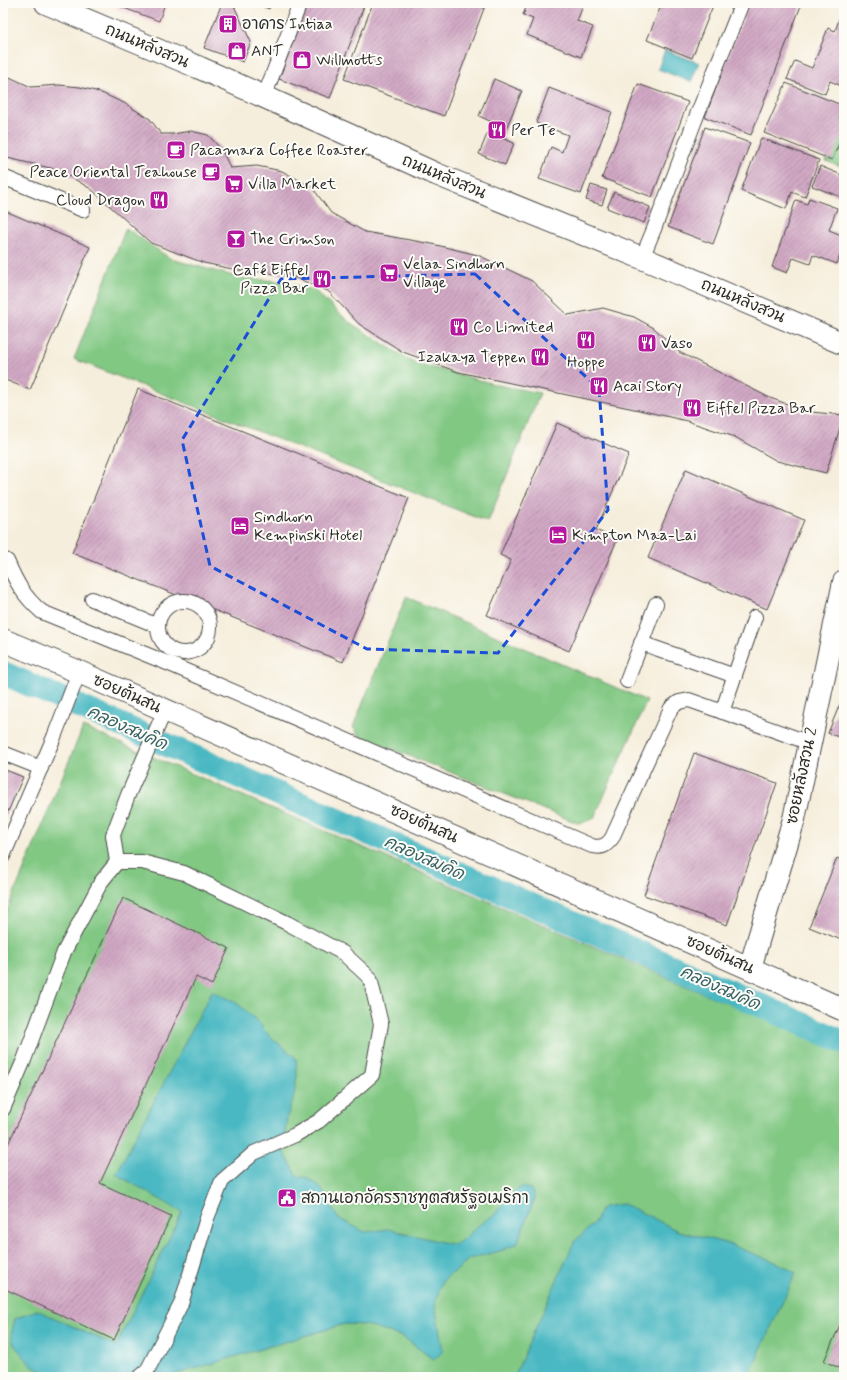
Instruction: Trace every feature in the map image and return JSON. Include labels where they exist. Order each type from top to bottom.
[{"type":"street","name":"ถนนหลังสวน","points":[[46,3],[264,96],[436,174],[642,258],[844,344]]},
{"type":"street","name":"ซอยหลังสวน 2","points":[[750,968],[794,819],[810,743],[838,642],[844,582]]},
{"type":"street","name":"ซอยต้นสน","points":[[3,640],[79,672],[164,711],[844,1010]]},
{"type":"lane","points":[[264,96],[300,3]]},
{"type":"lane","points":[[642,258],[697,114],[742,3]]},
{"type":"lane","points":[[3,177],[83,210]]},
{"type":"lane","points":[[3,559],[7,561],[22,592],[42,612],[172,665],[592,846],[600,848],[607,845],[612,838],[671,708],[679,702],[689,700],[810,743]]},
{"type":"lane","points":[[92,599],[158,626]]},
{"type":"lane","points":[[179,601],[187,601],[195,603],[203,608],[208,615],[210,632],[207,640],[202,646],[195,651],[186,653],[178,652],[163,642],[159,635],[158,626],[160,617],[164,610],[171,604],[179,601]]},
{"type":"lane","points":[[627,682],[656,604]]},
{"type":"lane","points":[[722,712],[756,617]]},
{"type":"lane","points":[[641,643],[735,676]]},
{"type":"lane","points":[[172,665],[178,652]]},
{"type":"lane","points":[[3,856],[54,737],[79,672]]},
{"type":"lane","points":[[3,1109],[24,1060],[64,952],[100,882],[117,862],[113,834],[164,711]]},
{"type":"lane","points":[[3,753],[41,768]]},
{"type":"lane","points":[[117,862],[142,862],[184,873],[287,923],[343,953],[370,978],[380,1024],[372,1075],[319,1121],[295,1135],[254,1153],[222,1181],[206,1218],[181,1304],[146,1371],[140,1377]]},
{"type":"highlighted area","points":[[475,274],[599,389],[608,510],[498,653],[367,649],[210,566],[182,440],[281,279]]},
{"type":"shaded area","points":[[118,3],[169,3],[161,26],[116,9]]},
{"type":"green space","points":[[844,114],[844,168],[826,161]]},
{"type":"green space","points":[[126,228],[171,259],[241,278],[277,281],[314,290],[349,322],[412,362],[498,385],[540,393],[488,522],[74,359]]},
{"type":"green space","points":[[406,597],[647,701],[594,818],[580,824],[359,736],[353,727]]},
{"type":"green space","points":[[83,727],[688,987],[844,1052],[844,1377],[3,1377],[3,920]]},
{"type":"water","points":[[665,50],[699,63],[691,82],[658,69]]},
{"type":"water","points":[[212,991],[234,1001],[258,1021],[271,1037],[296,1058],[297,1076],[294,1096],[287,1117],[283,1150],[298,1177],[305,1177],[318,1185],[327,1197],[338,1218],[365,1232],[388,1229],[454,1245],[495,1214],[508,1197],[521,1187],[531,1189],[535,1198],[517,1244],[500,1251],[469,1259],[442,1282],[435,1305],[443,1351],[434,1360],[403,1337],[365,1325],[345,1324],[167,1377],[55,1377],[31,1365],[14,1345],[11,1334],[15,1319],[37,1310],[116,1346],[182,1212],[116,1174]]},
{"type":"water","points":[[623,1204],[678,1231],[726,1243],[778,1263],[796,1273],[748,1377],[514,1377],[574,1242],[593,1224],[603,1207]]},
{"type":"building","points":[[122,3],[165,3],[159,21],[121,7]]},
{"type":"building","name":"อาคาร Intiaa","points":[[222,3],[234,6],[251,42],[243,62],[204,48]]},
{"type":"building","points":[[254,3],[271,3],[269,9]]},
{"type":"building","points":[[308,3],[365,3],[330,98],[279,79]]},
{"type":"building","points":[[373,3],[486,3],[444,116],[344,79]]},
{"type":"building","points":[[528,3],[584,3],[577,21],[593,27],[581,57],[527,35],[533,19],[523,15]]},
{"type":"building","points":[[662,3],[714,3],[692,58],[647,40]]},
{"type":"building","points":[[749,3],[802,3],[751,135],[705,117]]},
{"type":"building","points":[[841,14],[844,15],[844,87],[830,81],[825,94],[787,79],[795,61],[812,68],[828,28],[835,31]]},
{"type":"building","name":"Velaa Sindhorn Village","points":[[3,74],[31,87],[59,85],[80,87],[99,92],[124,103],[150,119],[161,134],[191,131],[208,135],[222,150],[230,168],[257,166],[282,171],[312,187],[331,213],[365,232],[432,244],[478,255],[532,281],[568,315],[603,308],[634,317],[654,328],[679,352],[770,398],[810,412],[844,415],[826,473],[777,461],[735,437],[687,421],[458,372],[403,352],[359,324],[328,291],[289,275],[237,270],[204,263],[151,243],[91,189],[59,170],[3,157]]},
{"type":"building","name":"Per Te","points":[[494,79],[522,91],[502,138],[514,143],[505,165],[479,154],[492,122],[479,116]]},
{"type":"building","points":[[786,83],[844,106],[844,114],[841,122],[844,123],[844,132],[832,160],[764,133]]},
{"type":"building","points":[[638,84],[688,102],[652,197],[602,178]]},
{"type":"building","points":[[549,88],[612,112],[581,194],[539,179],[551,147],[562,152],[568,135],[536,123]]},
{"type":"building","points":[[705,127],[750,143],[713,244],[668,227]]},
{"type":"building","points":[[761,138],[819,160],[805,197],[792,192],[786,209],[741,191]]},
{"type":"building","points":[[820,166],[844,176],[844,198],[812,186]]},
{"type":"building","points":[[591,185],[607,190],[602,205],[586,200]]},
{"type":"building","points":[[614,192],[650,207],[644,223],[607,208]]},
{"type":"building","points":[[809,198],[837,208],[829,230],[844,236],[844,244],[837,264],[813,255],[810,264],[793,258],[787,273],[772,267],[796,200],[807,204]]},
{"type":"building","points":[[3,210],[90,247],[30,390],[3,379]]},
{"type":"building","name":"Sindhorn Kempinski Hotel","points":[[138,389],[409,498],[343,662],[72,553]]},
{"type":"building","name":"Kimpton Maa-Lai","points":[[557,423],[629,454],[596,530],[617,540],[569,651],[487,615],[511,560],[500,555]]},
{"type":"building","points":[[686,469],[804,520],[767,609],[648,558]]},
{"type":"building","points":[[844,694],[844,739],[828,733]]},
{"type":"building","points":[[694,753],[777,783],[727,925],[644,895]]},
{"type":"building","points":[[3,769],[23,777],[3,823]]},
{"type":"building","points":[[837,858],[844,861],[844,941],[809,927]]},
{"type":"building","points":[[123,898],[229,948],[212,985],[196,977],[100,1183],[171,1216],[114,1340],[3,1288],[3,1155]]},
{"type":"building","points":[[844,1316],[844,1370],[824,1361]]},
{"type":"waterway","name":"คลองสมคิด","points":[[3,673],[844,1042]]},
{"type":"place","name":"อาคาร Intiaa","points":[[228,24]]},
{"type":"place","name":"ANT","points":[[237,51]]},
{"type":"place","name":"Willmotts","points":[[302,60]]},
{"type":"place","name":"Per Te","points":[[497,130]]},
{"type":"place","name":"Pacamara Coffee Roaster","points":[[176,150]]},
{"type":"place","name":"Peace Oriental Teahouse","points":[[211,172]]},
{"type":"place","name":"Villa Market","points":[[234,184]]},
{"type":"place","name":"Cloud Dragon","points":[[159,200]]},
{"type":"place","name":"The Crimson","points":[[236,239]]},
{"type":"place","name":"Velaa Sindhorn Village","points":[[389,273]]},
{"type":"place","name":"Café Eiffel Pizza Bar","points":[[322,279]]},
{"type":"place","name":"Co Limited","points":[[459,327]]},
{"type":"place","name":"Hoppe","points":[[586,340]]},
{"type":"place","name":"Vaso","points":[[647,343]]},
{"type":"place","name":"Izakaya Teppen","points":[[540,357]]},
{"type":"place","name":"Acai Story","points":[[599,386]]},
{"type":"place","name":"Eiffel Pizza Bar","points":[[692,408]]},
{"type":"place","name":"Sindhorn Kempinski Hotel","points":[[240,526]]},
{"type":"place","name":"Kimpton Maa-Lai","points":[[558,535]]},
{"type":"place","name":"สถานเอกอัครราชทูตสหรัฐอเมริกา","points":[[287,1198]]}]
